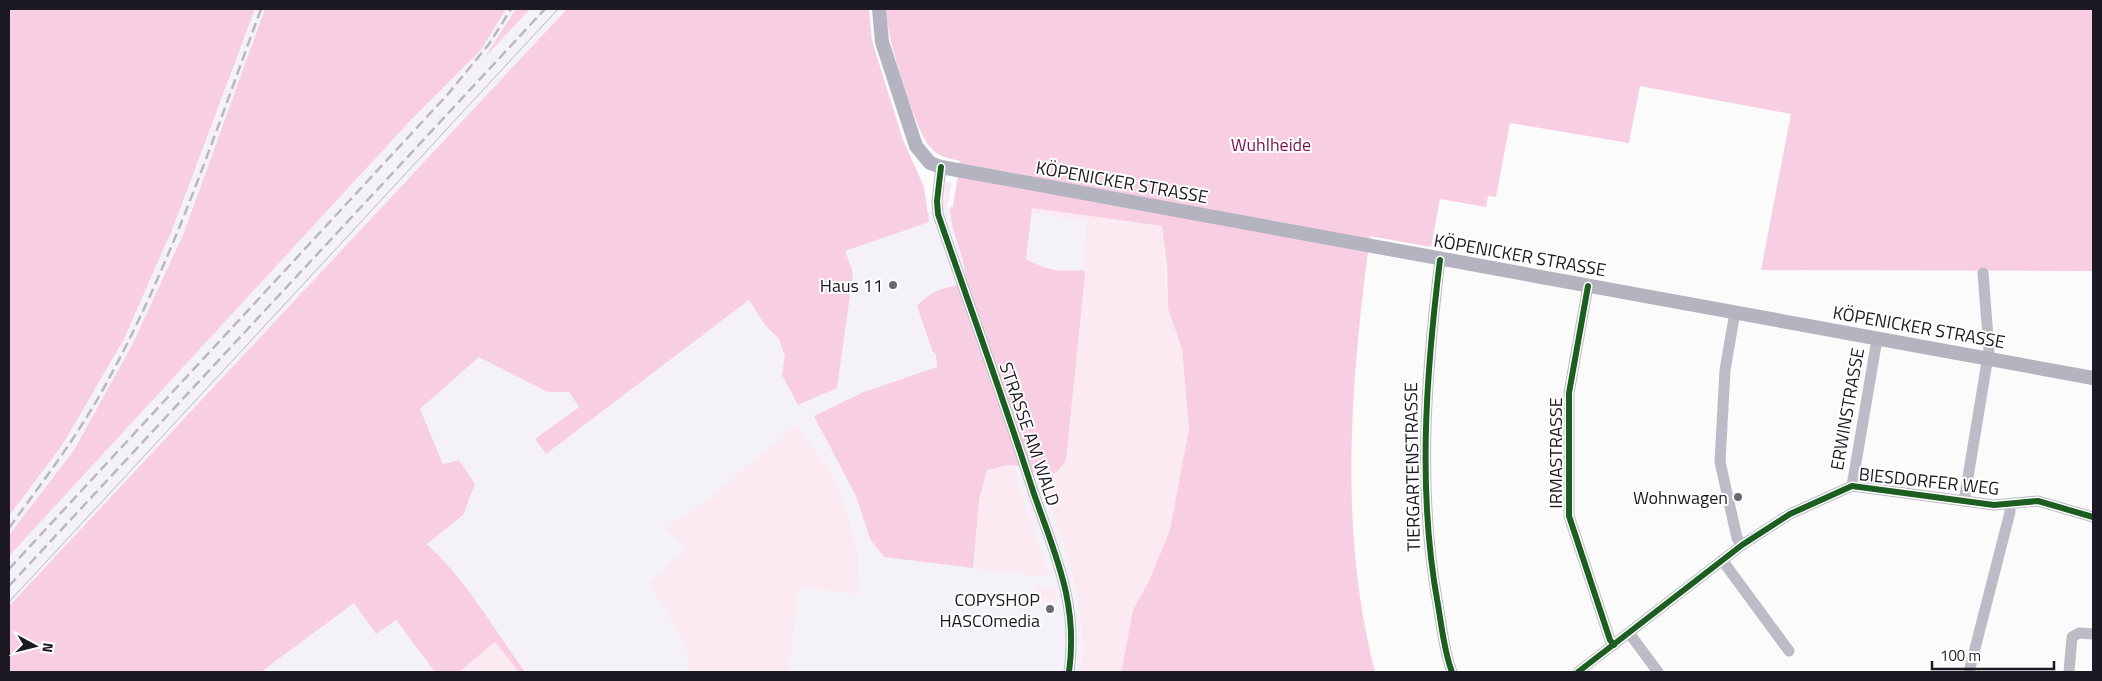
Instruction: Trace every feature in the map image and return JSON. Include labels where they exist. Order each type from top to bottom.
[{"type":"main road","name":"KÖPENICKER STRASSE","points":[[878,9],[882,42],[916,146],[930,163],[941,167],[1440,260],[2093,378]]},
{"type":"street","name":"STRASSE AM WALD","points":[[941,167],[937,210],[1063,578],[1070,606],[1073,635],[1070,672]]},
{"type":"street","name":"TIERGARTENSTRASSE","points":[[1440,260],[1427,382],[1426,492],[1431,566],[1445,648],[1452,672]]},
{"type":"street","points":[[1964,501],[1989,350],[1983,273]]},
{"type":"street","name":"IRMASTRASSE","points":[[1588,286],[1569,393],[1569,516],[1610,640],[1614,645]]},
{"type":"street","points":[[1735,312],[1725,370],[1720,462],[1736,538],[1742,545]]},
{"type":"street","name":"ERWINSTRASSE","points":[[1852,486],[1877,339]]},
{"type":"street","name":"BIESDORFER WEG","points":[[1578,672],[1742,545],[1790,514],[1852,486],[1964,501],[2010,504],[2038,501],[2093,517]]},
{"type":"street","points":[[1969,672],[2010,512],[2010,504]]},
{"type":"street","points":[[1722,560],[1789,651]]},
{"type":"street","points":[[1629,633],[1658,672]]},
{"type":"street","points":[[2069,672],[2072,637],[2079,633],[2093,634]]},
{"type":"shaded area","points":[[255,9],[265,9],[183,235],[132,345],[74,450],[9,535],[9,516],[63,444],[124,339],[174,225]]},
{"type":"shaded area","points":[[506,9],[516,9],[488,53],[530,9],[567,9],[9,606],[9,556],[409,122],[481,50]]},
{"type":"shaded area","points":[[946,182],[952,183],[947,209],[943,210],[943,191]]},
{"type":"shaded area","points":[[955,196],[1093,218],[1110,672],[261,672],[354,603],[443,464],[420,409],[479,356],[548,392],[569,392],[579,406],[535,439],[546,454],[833,236],[925,212],[949,209],[953,207]]},
{"type":"shaded area","points":[[1032,208],[1163,226],[1168,309],[1182,349],[1189,429],[1170,530],[1150,579],[1133,610],[1121,672],[1081,672],[1082,625],[1079,604],[1062,541],[1047,497],[1041,492],[1045,486],[1044,476],[1052,476],[1061,468],[1085,274],[1083,263],[1087,221],[1031,213]]},
{"type":"shaded area","points":[[796,425],[830,471],[847,513],[858,554],[859,594],[799,587],[788,672],[690,672],[686,646],[650,583],[686,548],[666,528],[705,502]]},
{"type":"shaded area","points":[[1012,465],[1049,574],[1046,577],[973,568],[979,500],[987,470]]},
{"type":"shaded area","points":[[1025,494],[1030,494],[1040,524],[1036,525]]},
{"type":"shaded area","points":[[1054,586],[1058,603],[1035,601],[1037,587]]},
{"type":"shaded area","points":[[495,642],[519,672],[459,672]]},
{"type":"green space","points":[[9,9],[255,9],[174,225],[124,339],[63,444],[9,516]]},
{"type":"green space","points":[[265,9],[506,9],[481,50],[409,122],[9,556],[9,535],[74,450],[132,345],[183,235]]},
{"type":"green space","points":[[516,9],[530,9],[485,57]]},
{"type":"green space","points":[[567,9],[869,9],[872,41],[903,140],[924,187],[929,222],[845,251],[853,273],[837,388],[798,405],[782,375],[785,356],[779,339],[765,325],[749,300],[546,454],[535,439],[579,407],[569,392],[548,392],[479,357],[420,409],[443,464],[459,460],[475,484],[463,515],[427,544],[467,589],[525,672],[519,672],[495,642],[459,672],[435,672],[396,620],[376,634],[354,603],[261,672],[9,672],[9,606]]},
{"type":"green space","name":"Wuhlheide","points":[[886,9],[2093,9],[2093,271],[1761,270],[1791,114],[1640,86],[1629,143],[1510,123],[1496,197],[1488,196],[1486,207],[1440,199],[1431,247],[1370,236],[1353,399],[1352,509],[1356,564],[1363,618],[1375,672],[1121,672],[1133,610],[1150,579],[1170,530],[1189,429],[1182,349],[1168,309],[1167,267],[1162,226],[1032,208],[1026,259],[1041,266],[1060,271],[1084,270],[1085,274],[1066,460],[1059,469],[1047,476],[1011,465],[987,470],[979,500],[973,568],[884,557],[870,539],[856,496],[814,416],[864,392],[937,367],[936,355],[932,350],[917,306],[931,294],[955,286],[965,277],[952,225],[950,207],[953,207],[960,161],[936,153],[924,138],[909,102],[895,58]]},
{"type":"tram line","points":[[9,602],[558,9]]},
{"type":"railway","points":[[9,528],[80,428],[101,393],[148,300],[169,253],[207,156],[261,9]]},
{"type":"railway","points":[[9,569],[448,94],[489,44],[511,9]]},
{"type":"railway","points":[[9,586],[545,9]]},
{"type":"cycle path","points":[[941,167],[937,201],[938,214],[1062,576],[1070,622],[1069,672]]},
{"type":"cycle path","points":[[1440,260],[1428,389],[1426,432],[1427,519],[1431,562],[1447,656],[1452,672]]},
{"type":"cycle path","points":[[1588,286],[1569,393],[1569,516],[1610,640],[1614,645]]},
{"type":"cycle path","points":[[1578,672],[1742,545],[1790,514],[1852,486],[1994,505],[2038,501],[2093,517]]},
{"type":"place","name":"Haus 11","points":[[893,285]]},
{"type":"place","name":"Wohnwagen","points":[[1738,497]]},
{"type":"place","name":"COPYSHOP HASCOmedia","points":[[1050,609]]}]
